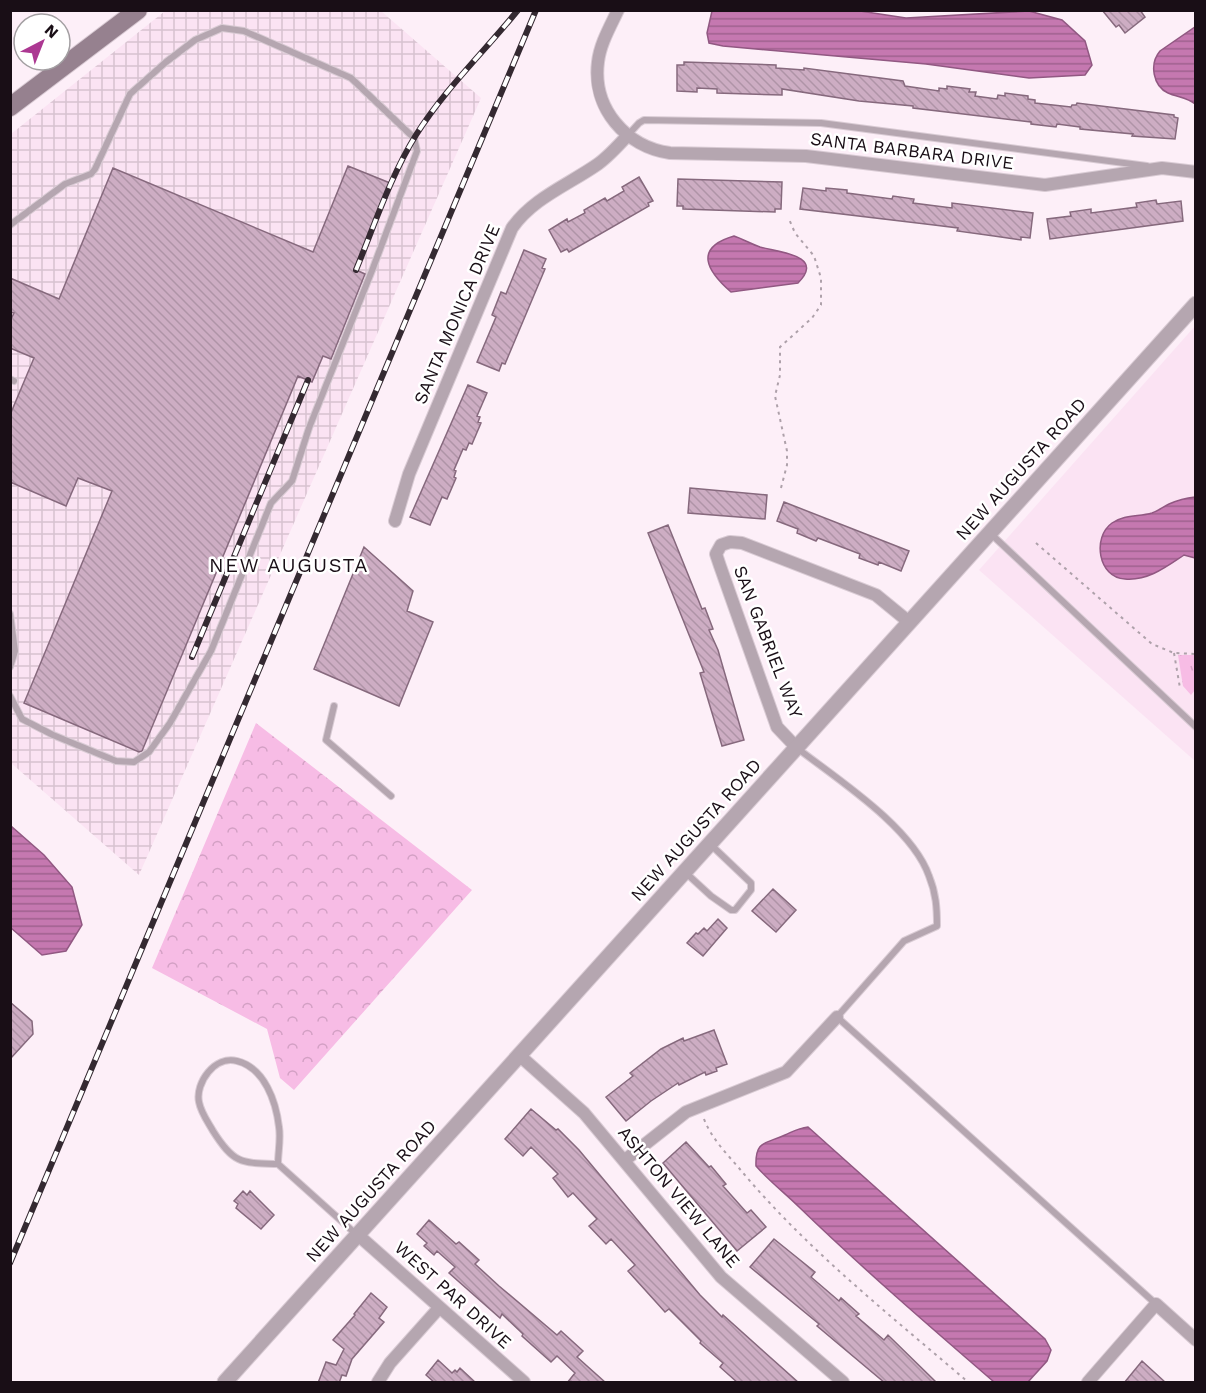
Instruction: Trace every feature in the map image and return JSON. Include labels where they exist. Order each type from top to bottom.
[{"type":"main road","points":[[10,107],[138,10]]},
{"type":"street","name":"SANTA BARBARA DRIVE","points":[[618,10],[598,60],[601,98],[609,114],[628,135],[654,150],[670,153],[807,156],[1045,185],[1162,168],[1196,172]]},
{"type":"street","name":"SANTA MONICA DRIVE","points":[[395,521],[409,474],[512,228],[531,206],[597,165],[628,135]]},
{"type":"street","name":"NEW AUGUSTA ROAD","points":[[225,1383],[1196,304]]},
{"type":"street","name":"SAN GABRIEL WAY","points":[[796,747],[777,727],[716,554],[721,545],[730,542],[742,543],[876,595],[909,622]]},
{"type":"street","points":[[625,1160],[686,1112],[786,1072],[837,1017]]},
{"type":"street","name":"ASHTON VIEW LANE","points":[[519,1055],[584,1113],[721,1277],[843,1383]]},
{"type":"street","name":"WEST PAR DRIVE","points":[[358,1235],[524,1383]]},
{"type":"street","points":[[1088,1383],[1156,1304],[1196,1340]]},
{"type":"street","points":[[378,1383],[390,1363],[439,1308]]},
{"type":"lane","points":[[10,225],[65,184],[91,174],[130,94],[195,40],[222,28],[244,31],[351,78],[414,138],[417,151],[309,428],[292,481],[271,503],[211,651],[170,723],[150,752],[134,762],[116,761],[53,735],[22,718],[10,696]]},
{"type":"lane","points":[[628,135],[644,120],[821,123],[1162,168]]},
{"type":"lane","points":[[989,533],[1196,727]]},
{"type":"lane","points":[[10,614],[15,651],[10,667]]},
{"type":"lane","points":[[334,706],[326,740],[391,796]]},
{"type":"lane","points":[[796,747],[877,810],[915,849],[929,874],[936,898],[937,926],[904,941],[837,1017],[1156,1304]]},
{"type":"lane","points":[[684,872],[711,896],[731,910],[735,910],[751,890],[751,883],[709,844]]},
{"type":"lane","points":[[278,1164],[280,1130],[266,1082],[252,1069],[237,1061],[226,1061],[215,1066],[203,1078],[198,1101],[204,1116],[220,1142],[233,1157],[248,1164],[278,1164],[358,1235]]},
{"type":"path","points":[[781,488],[787,465],[775,396],[780,375],[780,347],[812,318],[821,305],[821,278],[814,256],[795,233],[789,219]]},
{"type":"path","points":[[1036,543],[1152,644],[1174,654],[1196,654]]},
{"type":"path","points":[[1174,654],[1180,688]]},
{"type":"path","points":[[704,1119],[717,1141],[810,1245],[968,1383]]},
{"type":"shaded area","points":[[165,11],[381,11],[481,98],[139,875],[11,763],[11,134]]},
{"type":"shaded area","points":[[712,11],[860,11],[906,18],[1029,11],[1062,20],[1085,41],[1092,65],[1085,75],[1029,78],[926,64],[723,46],[709,43],[707,33]]},
{"type":"shaded area","points":[[1195,27],[1195,104],[1163,90],[1154,74],[1154,62],[1160,51]]},
{"type":"shaded area","points":[[734,236],[760,247],[796,256],[806,266],[805,274],[798,283],[731,292],[716,276],[708,261],[713,247]]},
{"type":"shaded area","points":[[1195,326],[1195,761],[979,570]]},
{"type":"shaded area","points":[[1195,497],[1195,558],[1184,555],[1141,578],[1125,579],[1109,572],[1104,565],[1100,547],[1106,529],[1112,523],[1127,517],[1152,513],[1176,501]]},
{"type":"shaded area","points":[[11,826],[44,855],[72,887],[82,925],[66,951],[42,955],[11,928]]},
{"type":"shaded area","points":[[808,1127],[1045,1339],[1051,1350],[1047,1361],[1028,1382],[994,1382],[871,1274],[756,1166],[757,1151],[763,1144]]},
{"type":"green space","points":[[1178,655],[1195,655],[1195,690],[1191,695],[1183,686]]},
{"type":"green space","points":[[256,723],[472,890],[294,1090],[280,1078],[267,1029],[152,968]]},
{"type":"building","points":[[1102,10],[1140,10],[1145,17],[1125,33],[1119,25],[1116,27]]},
{"type":"building","points":[[684,62],[776,65],[776,68],[804,70],[804,68],[903,81],[905,86],[939,91],[939,88],[947,89],[947,86],[970,89],[969,92],[976,92],[975,96],[997,99],[998,95],[1005,96],[1005,93],[1028,96],[1028,99],[1035,100],[1035,103],[1071,107],[1077,103],[1174,115],[1178,118],[1175,139],[1132,136],[1133,134],[1080,129],[1080,127],[1057,124],[1056,127],[1031,124],[1031,122],[782,89],[782,95],[717,93],[717,89],[697,88],[697,92],[677,91],[677,65],[684,65]]},
{"type":"building","points":[[348,166],[390,183],[354,269],[365,274],[331,359],[323,356],[312,382],[298,376],[142,751],[139,752],[24,703],[112,491],[78,478],[66,506],[10,482],[10,415],[34,358],[10,348],[10,321],[14,313],[10,312],[10,278],[59,299],[113,168],[313,252]]},
{"type":"building","points":[[639,177],[653,201],[648,203],[649,206],[569,252],[567,249],[561,252],[549,230],[567,219],[568,222],[585,213],[584,210],[605,198],[607,201],[624,191],[622,187]]},
{"type":"building","points":[[678,179],[782,182],[781,209],[775,209],[775,212],[683,209],[683,206],[677,206]]},
{"type":"building","points":[[803,188],[826,191],[826,188],[847,190],[847,193],[892,199],[893,196],[914,199],[913,203],[952,208],[952,203],[1033,213],[1030,238],[1021,237],[1021,240],[957,231],[958,228],[800,209]]},
{"type":"building","points":[[1156,200],[1157,204],[1181,201],[1183,221],[1050,239],[1047,219],[1071,216],[1070,212],[1091,209],[1091,213],[1137,207],[1136,203]]},
{"type":"building","points":[[524,250],[546,259],[542,268],[545,269],[505,364],[502,363],[499,371],[477,362],[496,317],[492,315],[501,292],[506,294]]},
{"type":"building","points":[[468,385],[487,393],[477,416],[480,417],[478,422],[481,423],[472,444],[469,443],[466,450],[463,449],[454,470],[456,478],[447,499],[442,497],[430,525],[410,517]]},
{"type":"building","points":[[690,488],[767,495],[765,519],[688,513]]},
{"type":"building","points":[[784,502],[909,551],[901,571],[879,562],[878,565],[859,558],[860,554],[818,538],[816,541],[797,533],[798,529],[777,521]]},
{"type":"building","points":[[668,525],[702,609],[705,608],[713,629],[709,630],[718,650],[744,740],[722,746],[700,673],[704,672],[648,533]]},
{"type":"building","points":[[364,547],[413,591],[407,611],[433,622],[399,706],[314,669]]},
{"type":"building","points":[[773,889],[796,910],[776,932],[752,911]]},
{"type":"building","points":[[718,919],[727,928],[703,956],[687,943],[704,928],[707,931]]},
{"type":"building","points":[[10,1002],[32,1021],[33,1034],[10,1059]]},
{"type":"building","points":[[714,1030],[727,1064],[716,1068],[717,1071],[706,1075],[705,1072],[679,1085],[678,1083],[626,1121],[606,1097],[633,1076],[630,1073],[661,1049],[683,1038],[684,1041]]},
{"type":"building","points":[[531,1109],[556,1130],[558,1129],[579,1150],[700,1295],[722,1317],[723,1315],[799,1383],[738,1383],[720,1367],[723,1363],[700,1343],[701,1341],[669,1309],[665,1312],[628,1271],[635,1265],[611,1239],[606,1244],[589,1226],[597,1219],[573,1193],[568,1197],[553,1178],[558,1174],[531,1147],[523,1156],[505,1139]]},
{"type":"building","points":[[686,1142],[709,1167],[711,1166],[726,1184],[723,1186],[747,1213],[751,1210],[766,1227],[737,1251],[663,1163]]},
{"type":"building","points":[[243,1191],[247,1195],[250,1191],[274,1215],[261,1229],[236,1208],[238,1204],[234,1201]]},
{"type":"building","points":[[429,1220],[456,1244],[459,1242],[479,1260],[475,1264],[499,1286],[557,1335],[561,1331],[583,1351],[577,1357],[606,1383],[567,1383],[575,1373],[557,1356],[551,1362],[502,1314],[500,1318],[449,1273],[455,1267],[437,1251],[434,1255],[424,1246],[427,1243],[417,1234]]},
{"type":"building","points":[[774,1239],[815,1272],[811,1277],[839,1301],[841,1298],[859,1314],[856,1316],[884,1340],[888,1335],[937,1383],[885,1383],[750,1267]]},
{"type":"building","points":[[371,1293],[387,1307],[379,1318],[384,1322],[352,1359],[346,1376],[342,1375],[339,1383],[318,1383],[326,1362],[336,1365],[344,1349],[333,1340]]},
{"type":"building","points":[[438,1360],[452,1373],[455,1370],[457,1372],[460,1368],[476,1383],[435,1383],[426,1375]]},
{"type":"building","points":[[1142,1361],[1166,1383],[1124,1383]]},
{"type":"railway","points":[[356,270],[391,184],[416,135],[452,87],[518,10]]},
{"type":"railway","points":[[10,1263],[536,10]]},
{"type":"railway","points":[[192,657],[308,380]]},
{"type":"district","name":"NEW AUGUSTA","points":[[289,565]]}]
